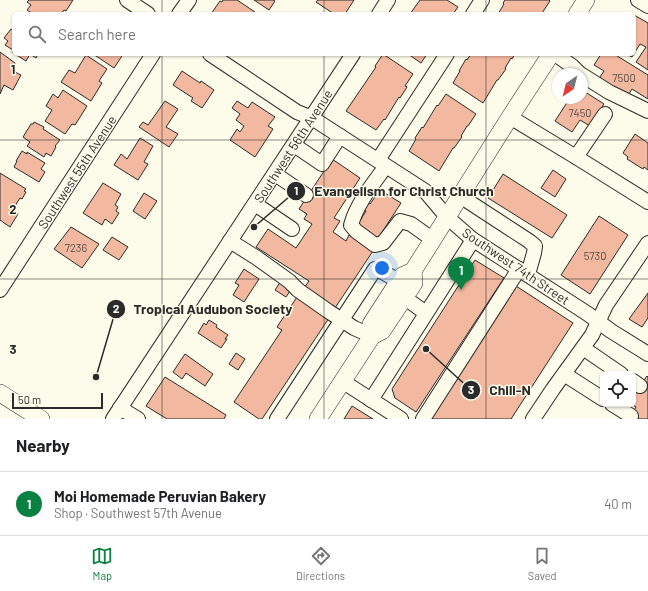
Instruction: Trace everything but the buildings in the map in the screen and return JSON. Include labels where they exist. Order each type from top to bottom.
[{"type":"main road","points":[[578,12],[586,0]]},
{"type":"main road","points":[[372,336],[371,324],[447,217],[550,56]]},
{"type":"main road","points":[[318,419],[372,336],[382,331],[405,298],[414,283],[406,276]]},
{"type":"main road","points":[[0,393],[41,419]]},
{"type":"street","points":[[127,0],[145,12]]},
{"type":"street","points":[[180,12],[189,0]]},
{"type":"street","points":[[380,12],[388,0]]},
{"type":"street","points":[[474,12],[482,0]]},
{"type":"street","points":[[638,0],[648,6]]},
{"type":"street","name":"Southwest 55th Avenue","points":[[0,290],[152,56]]},
{"type":"street","name":"Southwest 74th Street","points":[[213,56],[297,112],[312,118],[425,191],[447,217],[473,240],[648,354]]},
{"type":"street","name":"Southwest 56th Avenue","points":[[115,416],[352,56]]},
{"type":"street","points":[[432,239],[411,224],[400,221],[383,243],[375,245],[356,231],[351,225],[354,216],[382,163],[394,135],[446,56]]},
{"type":"street","points":[[558,56],[574,68]]},
{"type":"street","points":[[588,79],[648,112]]},
{"type":"street","points":[[576,157],[605,114]]},
{"type":"street","points":[[510,117],[648,202]]},
{"type":"street","points":[[294,145],[322,164],[340,136]]},
{"type":"street","points":[[275,174],[306,195]]},
{"type":"street","points":[[423,419],[523,272],[534,253],[534,246],[530,241],[460,196]]},
{"type":"street","points":[[255,204],[292,229]]},
{"type":"street","points":[[371,400],[473,240]]},
{"type":"street","points":[[230,241],[257,258],[289,281],[298,290],[341,320],[372,336]]},
{"type":"street","points":[[533,419],[592,335],[606,305],[648,243]]},
{"type":"street","points":[[277,419],[375,269],[406,276]]},
{"type":"street","points":[[405,298],[426,313]]},
{"type":"street","points":[[583,348],[617,371]]},
{"type":"street","points":[[564,374],[600,397]]},
{"type":"street","points":[[342,381],[401,419]]},
{"type":"street","points":[[617,407],[631,416]]},
{"type":"street","points":[[115,416],[138,419]]},
{"type":"place","name":"Evangelism for Christ Church","points":[[254,227]]},
{"type":"place","name":"Moi Homemade Peruvian Bakery","points":[[461,290]]},
{"type":"place","name":"Chill-N","points":[[426,349]]},
{"type":"place","name":"Tropical Audubon Society","points":[[96,377]]}]
